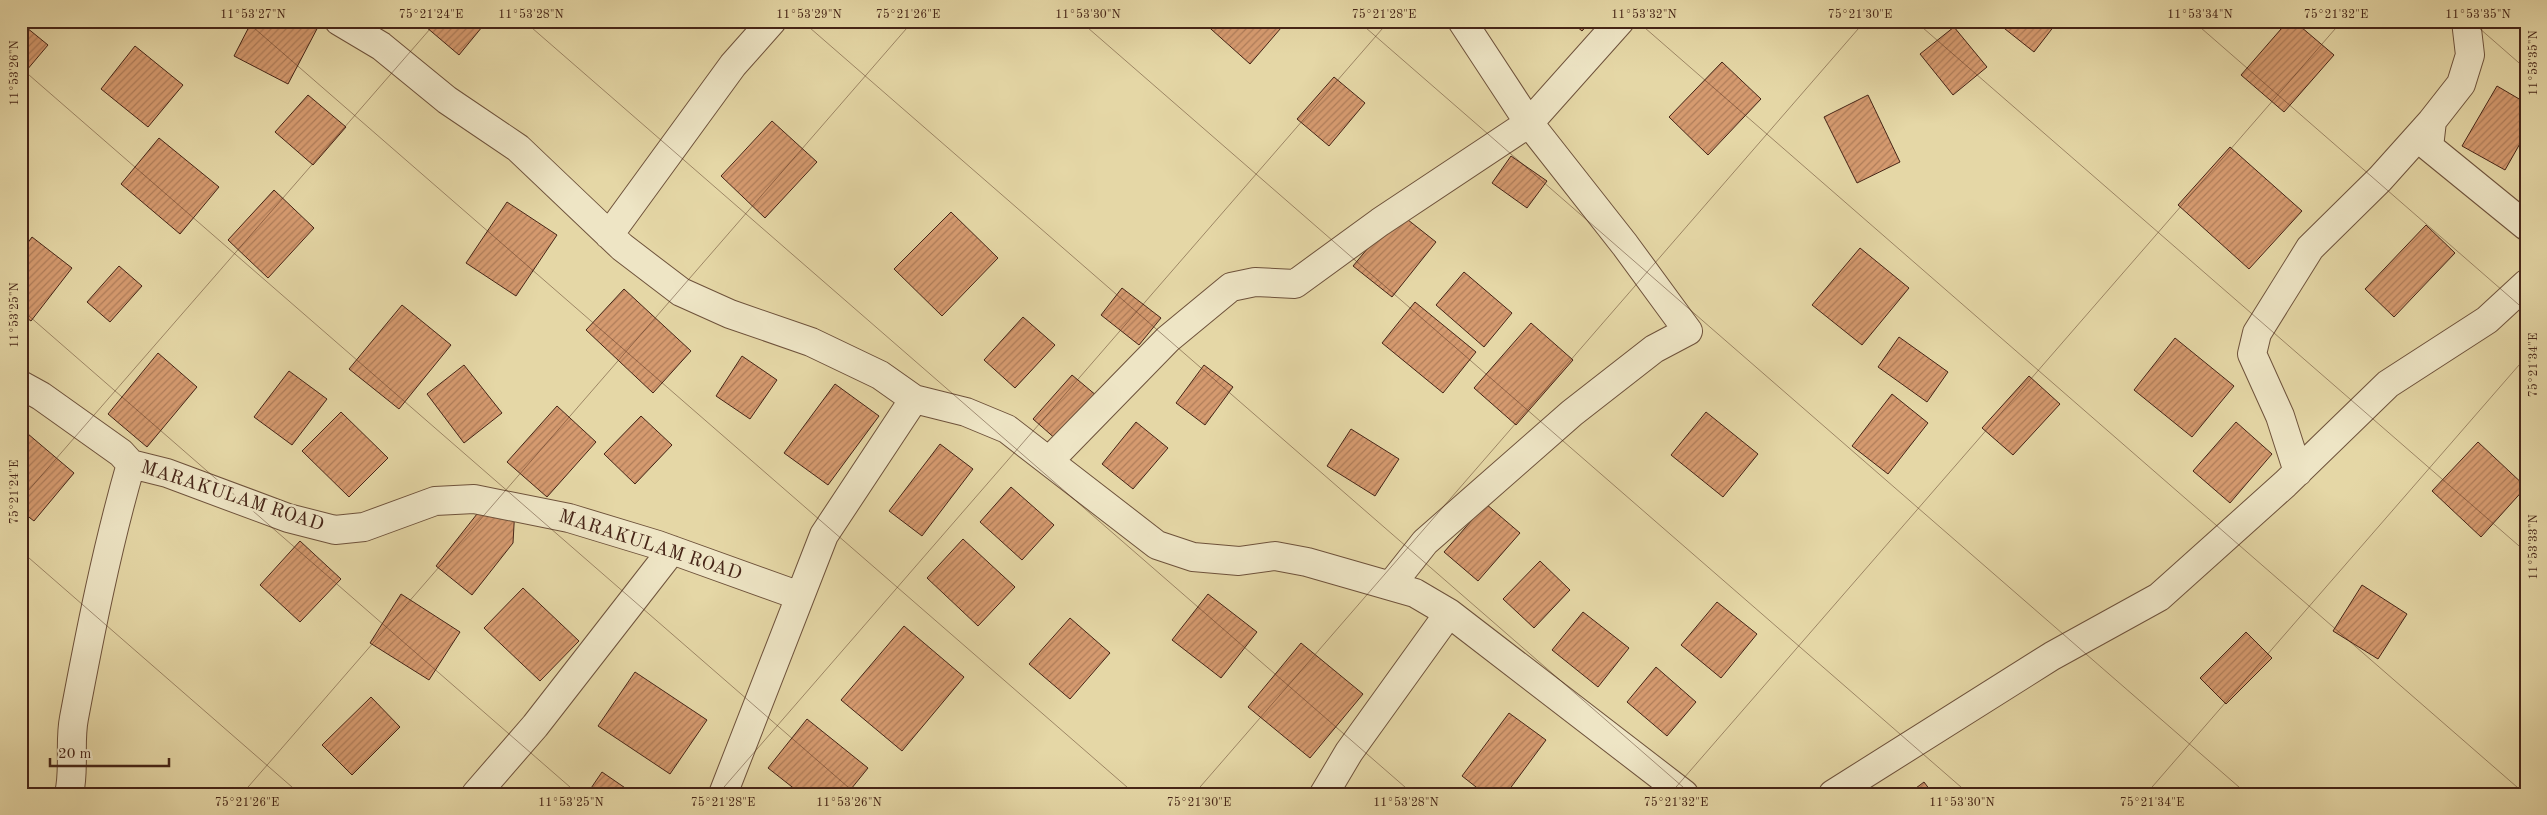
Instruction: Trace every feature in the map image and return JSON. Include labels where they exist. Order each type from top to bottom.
[{"type":"street","points":[[339,21],[381,46],[447,100],[518,148],[609,235],[681,292],[730,314],[811,342],[880,375],[914,399],[966,412],[1007,429],[1157,545],[1193,557],[1239,561],[1275,556],[1307,562],[1415,593],[1449,613],[1682,793]]},
{"type":"street","points":[[609,235],[733,65],[772,21]]},
{"type":"street","points":[[1391,585],[1425,542],[1565,419],[1654,348],[1688,331],[1625,245],[1529,123],[1462,21]]},
{"type":"street","points":[[1050,461],[1168,339],[1231,287],[1255,282],[1295,284],[1380,222],[1529,123],[1620,21]]},
{"type":"street","points":[[2298,472],[2280,416],[2252,354],[2257,333],[2310,248],[2380,179],[2432,121],[2461,84],[2470,55],[2466,21]]},
{"type":"street","points":[[2432,121],[2429,147],[2526,226]]},
{"type":"street","points":[[1833,794],[2052,656],[2159,597],[2298,472],[2388,384],[2487,320],[2526,284]]},
{"type":"street","points":[[21,385],[41,396],[121,453],[131,464]]},
{"type":"street","points":[[723,794],[824,534],[914,399]]},
{"type":"street","name":"MARAKULAM ROAD","points":[[69,794],[72,783],[73,721],[112,538],[131,464],[167,473],[280,515],[335,530],[364,527],[434,502],[474,499],[569,518],[672,550],[800,596]]},
{"type":"street","points":[[476,794],[535,726],[672,550]]},
{"type":"street","points":[[1324,794],[1349,752],[1449,613]]},
{"type":"building","points":[[252,21],[312,21],[319,25],[288,84],[234,56]]},
{"type":"building","points":[[419,21],[487,21],[459,55]]},
{"type":"building","points":[[1202,21],[1287,21],[1250,64]]},
{"type":"building","points":[[1570,21],[1591,21],[1582,31]]},
{"type":"building","points":[[1995,21],[2058,21],[2034,52]]},
{"type":"building","points":[[2288,21],[2294,21],[2334,55],[2284,112],[2241,75]]},
{"type":"building","points":[[2511,21],[2526,21],[2526,30]]},
{"type":"building","points":[[21,23],[48,45],[21,77]]},
{"type":"building","points":[[1954,27],[1987,67],[1953,95],[1920,54]]},
{"type":"building","points":[[135,46],[183,85],[148,127],[101,89]]},
{"type":"building","points":[[1722,62],[1761,99],[1708,155],[1669,117]]},
{"type":"building","points":[[1334,77],[1365,103],[1329,146],[1297,119]]},
{"type":"building","points":[[2497,86],[2526,103],[2526,133],[2505,170],[2462,146]]},
{"type":"building","points":[[308,95],[346,127],[313,165],[275,132]]},
{"type":"building","points":[[1868,95],[1900,162],[1857,183],[1824,117]]},
{"type":"building","points":[[772,121],[817,162],[765,218],[721,176]]},
{"type":"building","points":[[159,138],[219,187],[180,234],[121,184]]},
{"type":"building","points":[[2230,147],[2302,211],[2249,269],[2178,205]]},
{"type":"building","points":[[1511,156],[1547,181],[1527,208],[1492,183]]},
{"type":"building","points":[[274,190],[314,228],[268,278],[228,240]]},
{"type":"building","points":[[507,202],[557,235],[516,296],[466,263]]},
{"type":"building","points":[[951,212],[998,258],[942,316],[894,269]]},
{"type":"building","points":[[1398,212],[1436,242],[1392,297],[1353,266]]},
{"type":"building","points":[[2426,225],[2455,253],[2394,317],[2365,289]]},
{"type":"building","points":[[32,237],[72,268],[31,321],[21,314],[21,252]]},
{"type":"building","points":[[1860,248],[1909,288],[1862,345],[1812,305]]},
{"type":"building","points":[[119,266],[142,286],[110,322],[87,302]]},
{"type":"building","points":[[1464,272],[1512,313],[1484,347],[1436,305]]},
{"type":"building","points":[[1122,288],[1161,318],[1139,345],[1101,315]]},
{"type":"building","points":[[624,289],[691,351],[653,393],[586,330]]},
{"type":"building","points":[[1415,302],[1476,352],[1443,393],[1382,343]]},
{"type":"building","points":[[402,305],[451,345],[399,409],[349,369]]},
{"type":"building","points":[[1023,317],[1055,345],[1015,388],[984,360]]},
{"type":"building","points":[[1531,323],[1573,360],[1516,425],[1474,388]]},
{"type":"building","points":[[1899,337],[1948,372],[1927,402],[1878,367]]},
{"type":"building","points":[[2175,338],[2234,386],[2192,437],[2134,390]]},
{"type":"building","points":[[158,353],[197,387],[147,447],[108,414]]},
{"type":"building","points":[[742,356],[777,380],[750,419],[716,396]]},
{"type":"building","points":[[464,365],[502,413],[464,443],[427,394]]},
{"type":"building","points":[[1204,365],[1233,387],[1205,425],[1176,403]]},
{"type":"building","points":[[289,371],[327,399],[292,445],[254,417]]},
{"type":"building","points":[[1072,375],[1097,396],[1058,441],[1033,419]]},
{"type":"building","points":[[2029,376],[2060,404],[2013,455],[1982,428]]},
{"type":"building","points":[[835,384],[879,416],[828,485],[784,453]]},
{"type":"building","points":[[1892,394],[1928,423],[1888,474],[1852,446]]},
{"type":"building","points":[[557,406],[596,442],[547,497],[507,462]]},
{"type":"building","points":[[341,412],[388,458],[349,497],[302,451]]},
{"type":"building","points":[[1706,412],[1758,454],[1723,497],[1671,455]]},
{"type":"building","points":[[641,416],[672,445],[635,484],[604,454]]},
{"type":"building","points":[[1136,422],[1168,448],[1133,489],[1102,464]]},
{"type":"building","points":[[2236,422],[2272,454],[2230,503],[2193,471]]},
{"type":"building","points":[[21,428],[74,473],[34,521],[21,511]]},
{"type":"building","points":[[1351,429],[1399,459],[1375,496],[1327,466]]},
{"type":"building","points":[[2478,442],[2526,487],[2481,537],[2432,491]]},
{"type":"building","points":[[940,444],[973,469],[922,536],[889,511]]},
{"type":"building","points":[[1011,487],[1054,525],[1022,560],[980,522]]},
{"type":"building","points":[[1486,504],[1520,533],[1478,581],[1444,552]]},
{"type":"building","points":[[515,507],[513,543],[472,595],[436,566],[477,514]]},
{"type":"building","points":[[963,539],[1015,587],[978,626],[927,578]]},
{"type":"building","points":[[300,541],[341,579],[300,622],[260,585]]},
{"type":"building","points":[[1540,561],[1570,590],[1534,628],[1503,599]]},
{"type":"building","points":[[2362,585],[2407,614],[2378,659],[2333,631]]},
{"type":"building","points":[[523,588],[579,641],[540,681],[484,628]]},
{"type":"building","points":[[401,594],[460,632],[429,680],[370,643]]},
{"type":"building","points":[[1208,594],[1257,632],[1221,678],[1172,640]]},
{"type":"building","points":[[1717,602],[1757,634],[1721,678],[1681,645]]},
{"type":"building","points":[[1583,612],[1629,648],[1598,687],[1552,650]]},
{"type":"building","points":[[1070,618],[1110,653],[1070,699],[1029,664]]},
{"type":"building","points":[[904,626],[964,677],[902,751],[841,700]]},
{"type":"building","points":[[2246,632],[2272,658],[2226,704],[2200,678]]},
{"type":"building","points":[[1301,643],[1363,694],[1310,758],[1248,707]]},
{"type":"building","points":[[1656,667],[1696,702],[1667,736],[1627,702]]},
{"type":"building","points":[[635,672],[707,720],[670,774],[598,726]]},
{"type":"building","points":[[371,697],[400,727],[352,775],[322,745]]},
{"type":"building","points":[[1509,713],[1546,740],[1506,794],[1485,794],[1462,776]]},
{"type":"building","points":[[807,719],[868,768],[847,794],[801,794],[768,768]]},
{"type":"building","points":[[602,772],[634,794],[587,794]]},
{"type":"building","points":[[1924,782],[1933,794],[1908,794]]}]
